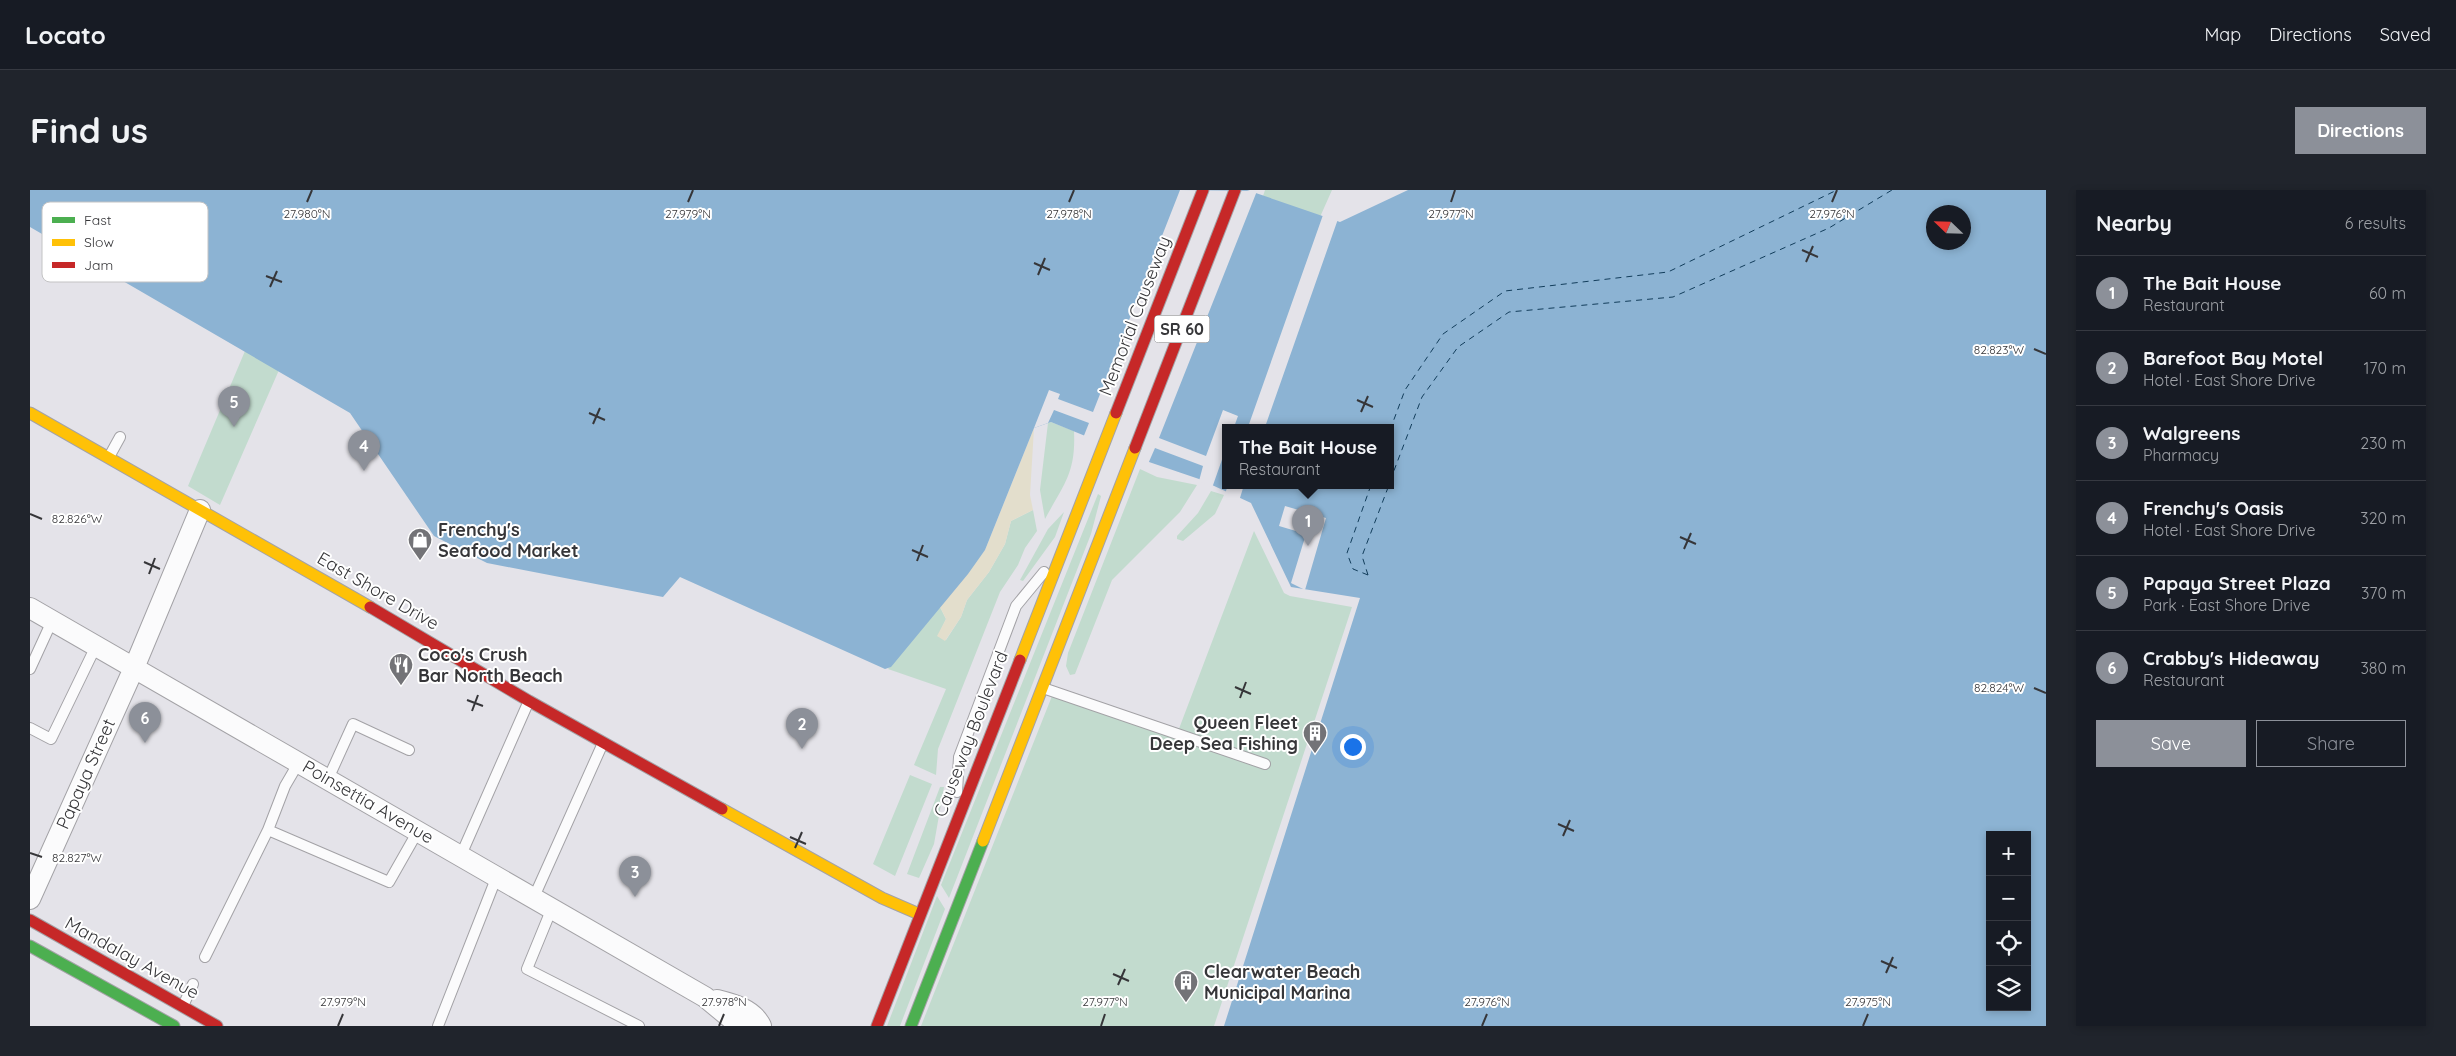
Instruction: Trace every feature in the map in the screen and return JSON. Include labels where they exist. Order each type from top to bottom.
[{"type":"main road","name":"Memorial Causeway","points":[[1100,455],[1203,190]]},
{"type":"main road","name":"SR 60","points":[[1042,687],[1235,190]]},
{"type":"main road","name":"East Shore Drive","points":[[30,413],[435,644],[603,743],[882,898],[919,914]]},
{"type":"main road","name":"Causeway Boulevard","points":[[876,1026],[1060,552],[1100,455]]},
{"type":"main road","points":[[911,1026],[1042,687]]},
{"type":"main road","name":"Mandalay Avenue","points":[[30,920],[182,1007],[200,1022],[217,1026]]},
{"type":"main road","points":[[30,946],[174,1026]]},
{"type":"street","name":"Papaya Street","points":[[30,899],[134,668],[200,510]]},
{"type":"street","name":"Poinsettia Avenue","points":[[30,608],[534,897],[706,998],[740,1026]]},
{"type":"street","name":"Poinsettia Avenue","points":[[706,998],[738,1006],[758,1020],[761,1026]]},
{"type":"lane","points":[[108,458],[120,437]]},
{"type":"lane","points":[[956,818],[959,757],[1016,606],[1060,552]]},
{"type":"lane","points":[[30,669],[52,621]]},
{"type":"lane","points":[[30,728],[51,739],[96,646]]},
{"type":"lane","points":[[1042,687],[1265,764]]},
{"type":"lane","points":[[460,855],[529,701]]},
{"type":"lane","points":[[328,779],[353,724],[409,750]]},
{"type":"lane","points":[[534,897],[603,743]]},
{"type":"lane","points":[[205,958],[268,830],[285,786],[299,762]]},
{"type":"lane","points":[[268,830],[389,882],[418,831]]},
{"type":"lane","points":[[438,1026],[497,876]]},
{"type":"lane","points":[[552,908],[527,969],[639,1026]]},
{"type":"lane","points":[[182,1007],[193,984]]},
{"type":"green space","points":[[1265,190],[1332,190],[1320,217],[1263,196]]},
{"type":"green space","points":[[245,351],[279,370],[220,505],[188,486]]},
{"type":"green space","points":[[1051,422],[1074,431],[1074,445],[1071,468],[1063,487],[1045,519],[1040,490],[1048,423]]},
{"type":"green space","points":[[1140,469],[1157,477],[1197,485],[1180,512],[1112,580],[1075,674],[1070,675],[1066,666],[1068,653]]},
{"type":"green space","points":[[1211,491],[1224,495],[1215,514],[1183,541],[1177,539],[1177,536],[1198,513]]},
{"type":"green space","points":[[1098,494],[1101,496],[1091,534],[949,898],[941,885]]},
{"type":"green space","points":[[1033,510],[1037,531],[1000,592],[938,749],[936,775],[914,765],[946,689],[888,669],[940,607],[946,619],[938,636],[946,640],[961,617],[967,600],[989,572],[1005,544],[1011,521]]},
{"type":"green space","points":[[1064,512],[1055,537],[1023,581],[1020,580],[1048,529]]},
{"type":"green space","points":[[1254,531],[1284,593],[1290,596],[1352,607],[1214,1026],[921,1026],[1054,691],[1177,734]]},
{"type":"green space","points":[[910,775],[932,784],[895,876],[873,864]]},
{"type":"green space","points":[[940,787],[944,787],[934,844],[919,878],[907,874]]},
{"type":"green space","points":[[937,896],[945,909],[900,1026],[887,1026]]},
{"type":"sand","points":[[1034,428],[1030,495],[1033,510],[1011,521],[1005,544],[989,572],[967,600],[961,617],[945,641],[937,636],[946,619],[940,607],[985,550]]},
{"type":"water","points":[[30,190],[1247,190],[1340,222],[1408,190],[2046,190],[2046,1026],[1224,1026],[1360,598],[1291,587],[1251,503],[1199,479],[1149,462],[1051,422],[1034,428],[985,550],[968,574],[891,667],[885,669],[680,577],[663,597],[487,563],[434,536],[350,413],[125,282],[208,282],[208,202],[42,202],[42,234],[30,227]]},
{"type":"pier","points":[[1180,190],[1257,191],[1159,438],[1206,456],[1223,410],[1238,416],[1235,424],[1222,424],[1222,460],[1212,488],[1199,481],[1203,466],[1155,448],[1148,464],[1083,438],[1089,423],[1054,410],[1048,423],[1034,428],[1049,390],[1060,394],[1058,399],[1093,412]]},
{"type":"pier","points":[[1323,215],[1338,219],[1266,424],[1249,424]]},
{"type":"pier","points":[[1227,489],[1243,489],[1239,501],[1225,494]]},
{"type":"pier","points":[[1285,506],[1326,518],[1305,590],[1291,583],[1306,534],[1279,526]]},
{"type":"ferry route","points":[[1392,424],[1405,390],[1443,334],[1505,291],[1668,272],[1837,190]]},
{"type":"ferry route","points":[[1394,470],[1422,397],[1458,347],[1509,312],[1673,297],[1829,228],[1892,190]]},
{"type":"ferry route","points":[[1368,575],[1353,569],[1347,553],[1370,489]]},
{"type":"ferry route","points":[[1368,575],[1362,556],[1387,489]]},
{"type":"traffic: fast","points":[[911,1026],[983,841]]},
{"type":"traffic: fast","points":[[30,946],[174,1026]]},
{"type":"traffic: slow","points":[[30,413],[370,607]]},
{"type":"traffic: slow","points":[[1020,660],[1116,413]]},
{"type":"traffic: slow","points":[[983,841],[1135,448]]},
{"type":"traffic: slow","points":[[722,809],[882,898],[919,914]]},
{"type":"traffic: jam","points":[[1116,413],[1203,190]]},
{"type":"traffic: jam","points":[[1135,448],[1235,190]]},
{"type":"traffic: jam","points":[[370,607],[529,701],[722,809]]},
{"type":"traffic: jam","points":[[877,1026],[1020,660]]},
{"type":"traffic: jam","points":[[30,920],[217,1026]]},
{"type":"place","name":"Papaya Street Plaza","points":[[234,427]]},
{"type":"place","name":"Frenchy's Oasis","points":[[364,471]]},
{"type":"place","name":"The Bait House","points":[[1308,546]]},
{"type":"place","name":"Frenchy's Seafood Market","points":[[420,561]]},
{"type":"place","name":"Coco's Crush Bar North Beach","points":[[401,686]]},
{"type":"place","name":"Crabby's Hideaway","points":[[145,743]]},
{"type":"place","name":"Barefoot Bay Motel","points":[[802,749]]},
{"type":"place","name":"Queen Fleet Deep Sea Fishing","points":[[1315,754]]},
{"type":"place","name":"Walgreens","points":[[635,897]]},
{"type":"place","name":"Clearwater Beach Municipal Marina","points":[[1186,1003]]}]
